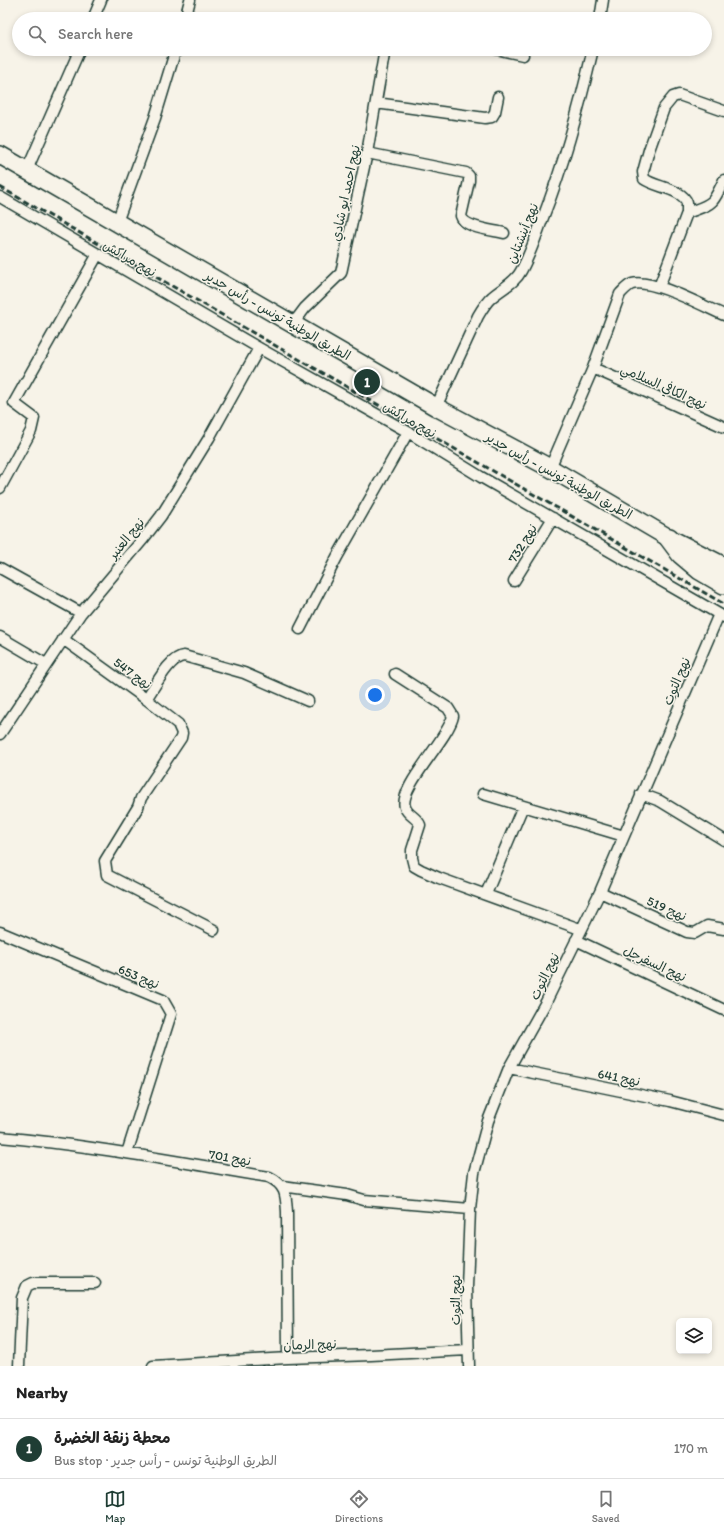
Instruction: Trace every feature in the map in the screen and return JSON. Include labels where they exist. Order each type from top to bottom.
[{"type":"highway","points":[[669,538],[681,554],[700,570],[724,584]]},
{"type":"main road","name":"الطريق الوطنية تونس - رأس جدير","points":[[0,155],[436,407],[550,468],[669,538],[724,566]]},
{"type":"street","points":[[96,12],[101,0]]},
{"type":"street","points":[[186,12],[190,0]]},
{"type":"street","points":[[601,12],[604,0]]},
{"type":"street","points":[[27,170],[77,56]]},
{"type":"street","points":[[117,222],[155,118],[174,56]]},
{"type":"street","name":"نهج احمد ابو شادي","points":[[293,324],[305,308],[341,273],[366,153],[384,56]]},
{"type":"street","name":"نهج أينشتاين","points":[[436,407],[484,306],[517,278],[522,270],[565,156],[577,117],[591,56]]},
{"type":"street","points":[[659,287],[687,213],[687,203],[677,192],[650,184],[644,179],[643,172],[649,150],[664,108],[673,97],[679,95],[724,111]]},
{"type":"street","points":[[376,102],[485,118],[492,117],[495,112],[498,97]]},
{"type":"street","points":[[366,153],[466,173],[469,176],[469,181],[461,216],[462,220],[467,224],[504,233]]},
{"type":"street","points":[[687,213],[711,204],[716,199],[724,180]]},
{"type":"street","name":"نهج مراكش","points":[[0,197],[32,214],[259,348],[408,432],[722,616]]},
{"type":"street","points":[[0,488],[31,431],[34,418],[14,403],[98,254]]},
{"type":"street","points":[[550,468],[593,368],[620,294],[626,288],[633,284],[659,287],[724,315]]},
{"type":"street","name":"نهج العنبر","points":[[0,734],[81,612],[161,516],[209,438],[259,348]]},
{"type":"street","name":"نهج الكافي السلامي","points":[[593,368],[724,427]]},
{"type":"street","points":[[300,629],[337,557],[408,432]]},
{"type":"street","name":"نهج 732","points":[[514,581],[553,518]]},
{"type":"street","points":[[0,568],[81,612]]},
{"type":"street","name":"نهج التوت","points":[[469,1366],[468,1287],[470,1209],[474,1173],[495,1100],[509,1068],[546,1002],[580,929],[600,892],[641,794],[722,616]]},
{"type":"street","points":[[0,637],[46,664]]},
{"type":"street","name":"نهج 547","points":[[63,639],[178,724],[182,733],[181,738],[141,798],[138,807],[105,861],[107,875],[214,930]]},
{"type":"street","points":[[146,699],[170,665],[179,656],[184,656],[244,673],[308,701]]},
{"type":"street","points":[[395,674],[448,708],[453,716],[449,728],[415,778],[403,800],[407,812],[416,819],[420,825],[412,850],[412,861],[418,868],[433,876],[580,929]]},
{"type":"street","points":[[483,794],[624,836]]},
{"type":"street","points":[[641,794],[660,801],[724,840]]},
{"type":"street","points":[[486,894],[523,806]]},
{"type":"street","name":"نهج 519","points":[[600,892],[687,932],[695,933],[707,926],[724,929]]},
{"type":"street","name":"نهج 653","points":[[0,932],[163,1000],[171,1014],[127,1153]]},
{"type":"street","name":"نهج السفرجل","points":[[576,940],[724,1010]]},
{"type":"street","name":"نهج 641","points":[[509,1068],[670,1101],[724,1115]]},
{"type":"street","name":"نهج 701","points":[[0,1137],[53,1142],[127,1153],[269,1177],[277,1181],[282,1186]]},
{"type":"street","points":[[288,1358],[288,1212],[282,1186],[347,1195],[364,1200],[470,1209]]},
{"type":"street","points":[[19,1366],[22,1298],[27,1286],[33,1283],[95,1283]]},
{"type":"street","name":"نهج الرمان","points":[[152,1366],[468,1350]]},
{"type":"railway","points":[[0,187],[724,604]]},
{"type":"place","name":"محطة زنقة الخضرة","points":[[367,382]]}]
